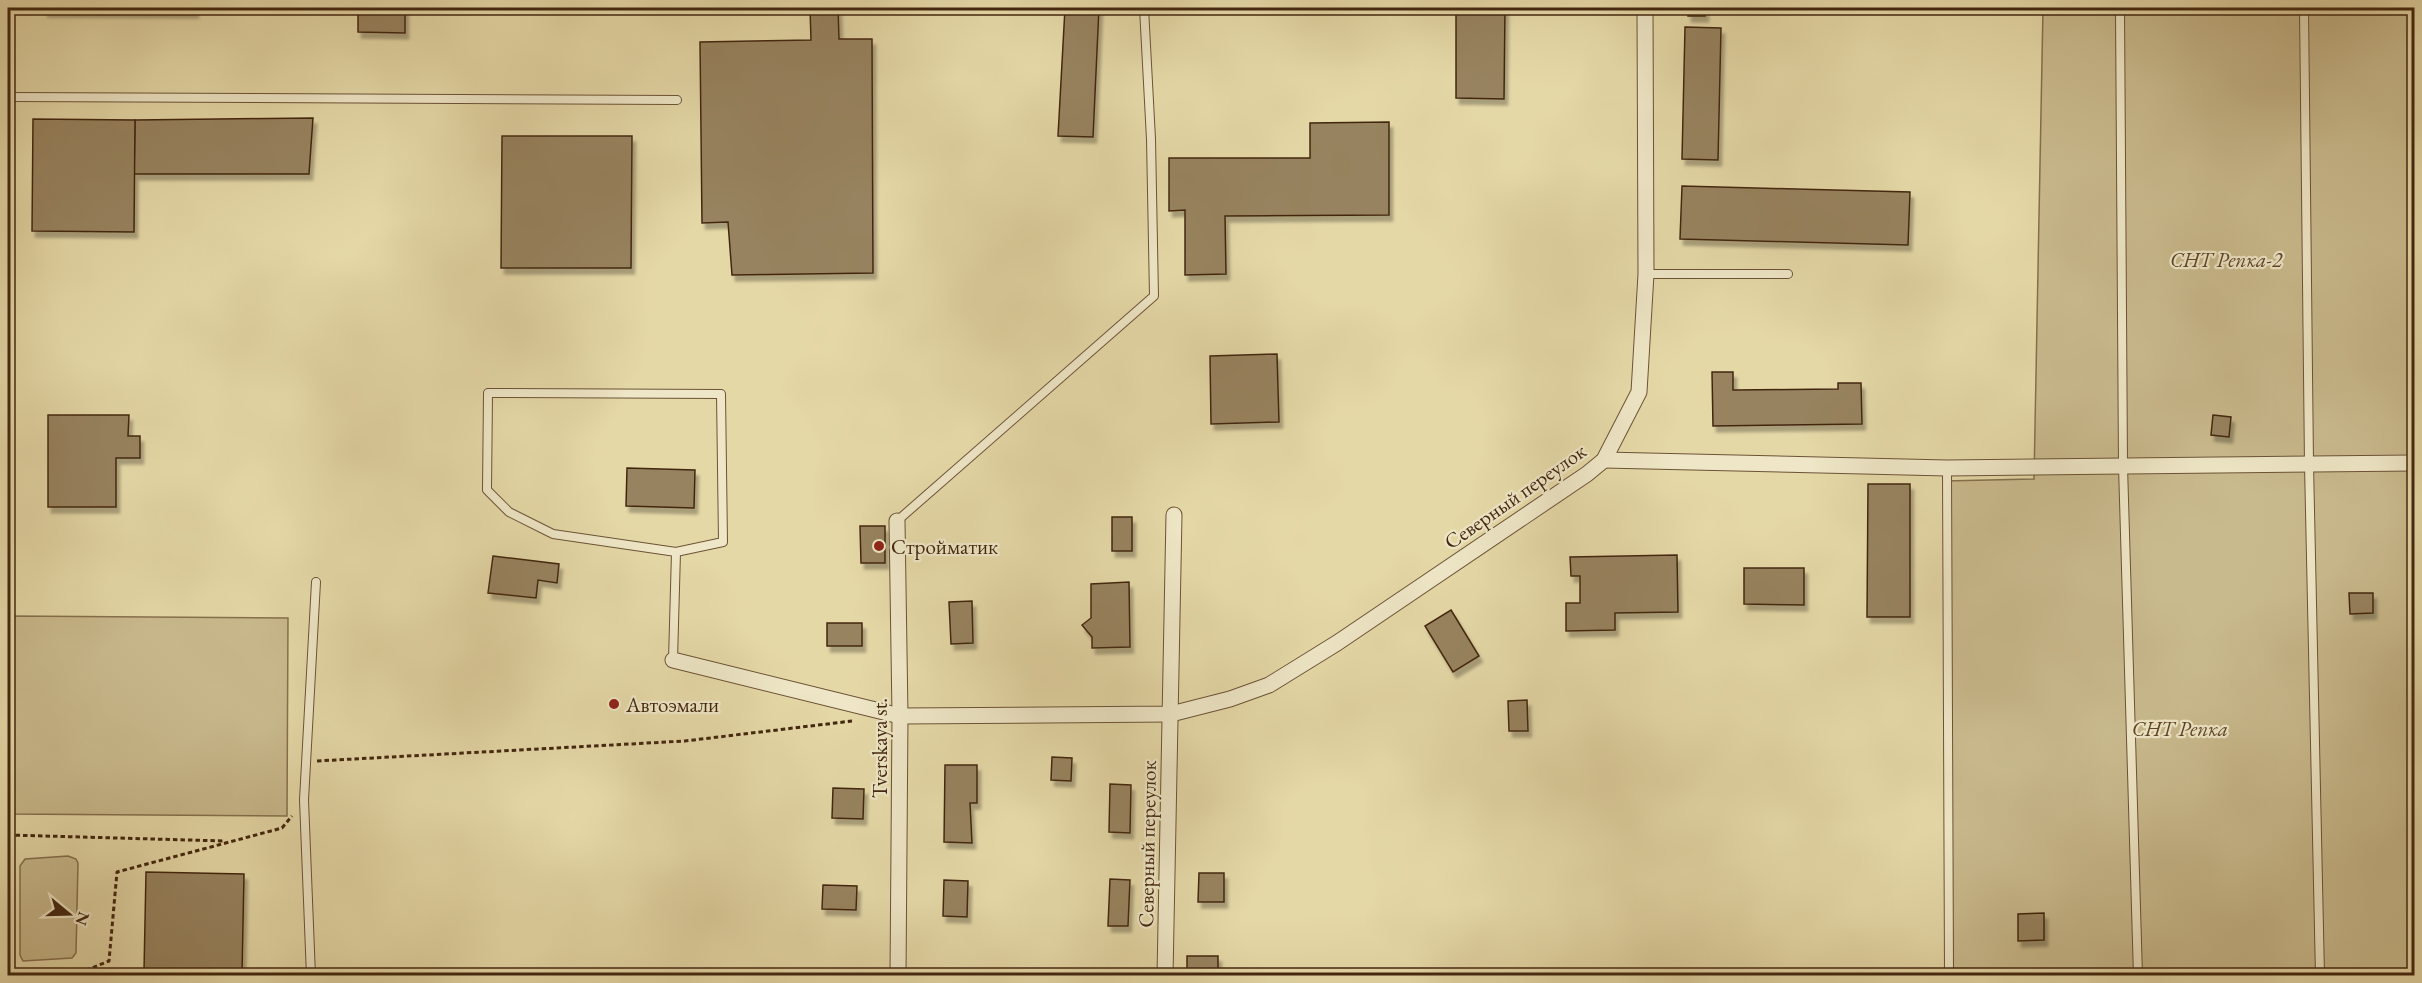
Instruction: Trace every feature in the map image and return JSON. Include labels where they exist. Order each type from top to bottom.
[{"type":"street","name":"Северный переулок","points":[[1171,714],[1230,699],[1269,685],[1337,643],[1587,474],[1604,460],[1639,392],[1646,274],[1645,8]]},
{"type":"street","points":[[1604,460],[1947,468],[2415,464]]},
{"type":"street","name":"Северный переулок","points":[[1165,975],[1174,516]]},
{"type":"street","name":"Tverskaya st.","points":[[897,520],[900,716],[898,975]]},
{"type":"street","points":[[673,660],[900,716],[1171,714]]},
{"type":"lane","points":[[897,520],[1154,296],[1151,139],[1144,8]]},
{"type":"lane","points":[[2120,8],[2123,466],[2138,975]]},
{"type":"lane","points":[[2304,8],[2309,464],[2320,975]]},
{"type":"lane","points":[[8,97],[678,100]]},
{"type":"lane","points":[[1646,274],[1788,274]]},
{"type":"lane","points":[[488,393],[721,394],[723,542],[676,552],[553,534],[509,512],[487,490],[488,393]]},
{"type":"lane","points":[[1947,468],[1949,975]]},
{"type":"lane","points":[[673,660],[676,552]]},
{"type":"lane","points":[[311,975],[304,800],[316,582]]},
{"type":"path","points":[[306,761],[685,741],[855,721]]},
{"type":"path","points":[[72,975],[109,961],[117,872],[282,828],[304,800]]},
{"type":"path","points":[[8,835],[228,841]]},
{"type":"green space","points":[[2043,8],[2414,8],[2414,975],[1947,975],[1944,481],[2034,479]]},
{"type":"green space","points":[[8,616],[288,618],[287,816],[8,814]]},
{"type":"green space","points":[[68,856],[76,859],[78,863],[76,953],[72,958],[23,961],[20,955],[20,866],[25,859]]},
{"type":"building","points":[[44,8],[195,8],[195,12],[44,11]]},
{"type":"building","points":[[358,8],[405,8],[405,33],[358,32]]},
{"type":"building","points":[[810,8],[838,8],[839,39],[872,39],[873,273],[732,275],[728,222],[702,223],[700,42],[811,40]]},
{"type":"building","points":[[1065,8],[1099,8],[1093,137],[1058,136]]},
{"type":"building","points":[[1456,8],[1505,8],[1504,99],[1456,98]]},
{"type":"building","points":[[1688,8],[1705,8],[1705,16],[1688,16]]},
{"type":"building","points":[[1685,27],[1721,28],[1718,160],[1682,159]]},
{"type":"building","points":[[313,118],[309,174],[134,174],[135,120]]},
{"type":"building","points":[[33,119],[135,120],[134,232],[32,231]]},
{"type":"building","points":[[1389,122],[1389,215],[1225,216],[1226,274],[1185,275],[1185,210],[1169,211],[1169,158],[1310,158],[1310,123]]},
{"type":"building","points":[[502,136],[632,136],[631,268],[501,268]]},
{"type":"building","points":[[1682,186],[1910,192],[1908,245],[1680,239]]},
{"type":"building","points":[[1277,354],[1279,422],[1211,424],[1210,356]]},
{"type":"building","points":[[1712,372],[1733,372],[1733,390],[1838,389],[1838,383],[1861,383],[1862,424],[1713,426]]},
{"type":"building","points":[[48,415],[129,415],[128,436],[140,436],[140,458],[116,458],[116,507],[48,507]]},
{"type":"building","points":[[2213,415],[2231,417],[2229,437],[2211,435]]},
{"type":"building","points":[[627,468],[695,470],[694,508],[626,506]]},
{"type":"building","points":[[1868,484],[1910,484],[1910,617],[1867,617]]},
{"type":"building","points":[[1112,517],[1132,517],[1132,551],[1112,551]]},
{"type":"building","points":[[860,526],[885,526],[885,563],[861,563]]},
{"type":"building","points":[[1677,555],[1678,612],[1615,613],[1615,630],[1566,631],[1566,603],[1580,603],[1580,576],[1571,576],[1570,557]]},
{"type":"building","points":[[493,556],[559,564],[557,583],[538,580],[536,598],[488,593]]},
{"type":"building","points":[[1744,568],[1804,568],[1804,605],[1744,604]]},
{"type":"building","points":[[1129,582],[1130,647],[1092,648],[1092,637],[1082,625],[1091,618],[1091,584]]},
{"type":"building","points":[[2349,593],[2373,593],[2373,613],[2350,614]]},
{"type":"building","points":[[972,601],[973,643],[951,644],[949,602]]},
{"type":"building","points":[[1451,610],[1479,656],[1453,672],[1425,626]]},
{"type":"building","points":[[827,623],[862,623],[862,646],[827,646]]},
{"type":"building","points":[[1527,700],[1528,731],[1509,731],[1508,701]]},
{"type":"building","points":[[1052,757],[1072,758],[1071,781],[1051,780]]},
{"type":"building","points":[[945,765],[977,765],[977,803],[970,803],[972,843],[944,842]]},
{"type":"building","points":[[1110,784],[1131,785],[1130,833],[1109,832]]},
{"type":"building","points":[[833,788],[864,789],[863,819],[832,818]]},
{"type":"building","points":[[146,872],[244,874],[242,973],[144,971]]},
{"type":"building","points":[[1199,873],[1224,873],[1224,902],[1198,902]]},
{"type":"building","points":[[1110,879],[1130,880],[1128,926],[1108,926]]},
{"type":"building","points":[[944,880],[968,881],[967,917],[943,916]]},
{"type":"building","points":[[823,885],[857,886],[856,910],[822,909]]},
{"type":"building","points":[[2044,913],[2044,940],[2018,941],[2018,914]]},
{"type":"building","points":[[1187,956],[1218,956],[1218,976],[1187,976]]},
{"type":"building","points":[[1109,969],[1129,970],[1129,976],[1109,976]]},
{"type":"building","points":[[943,970],[966,971],[966,976],[943,976]]},
{"type":"place","name":"Стройматик","points":[[879,546]]},
{"type":"place","name":"Автоэмали","points":[[614,704]]},
{"type":"park label","name":"СНТ Репка-2","points":[[2226,259]]},
{"type":"park label","name":"СНТ Репка","points":[[2180,728]]}]
